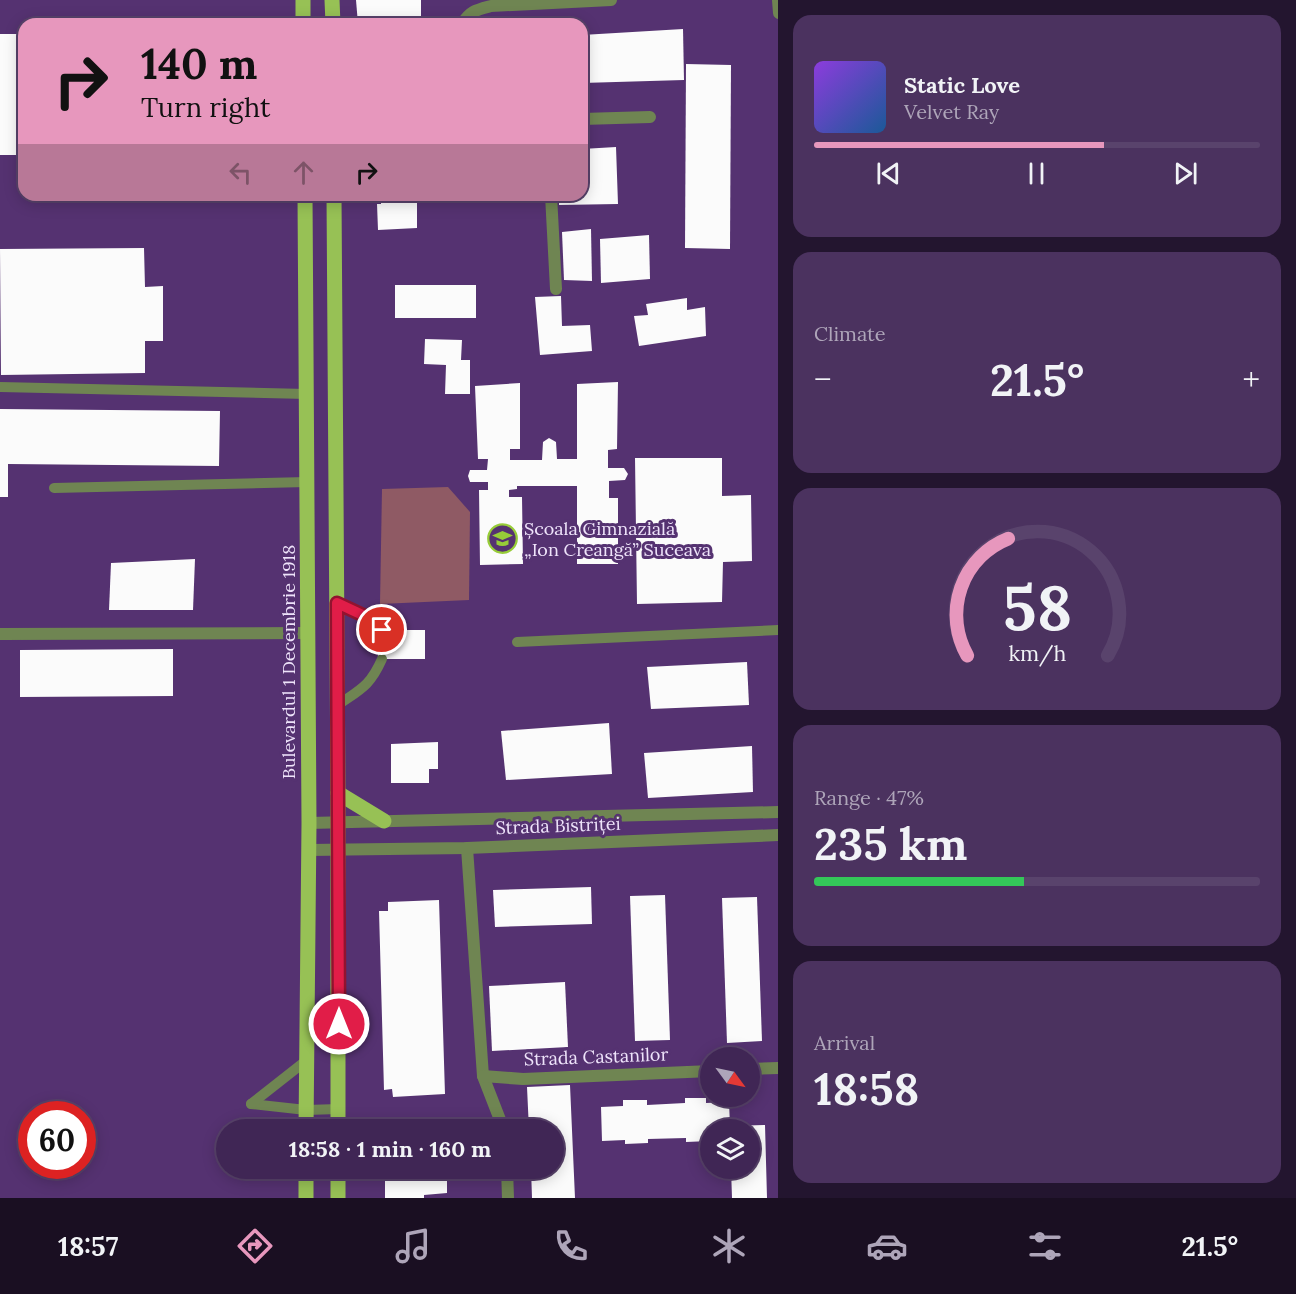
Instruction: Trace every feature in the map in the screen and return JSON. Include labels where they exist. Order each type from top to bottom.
[{"type":"main road","points":[[303,0],[303,18]]},
{"type":"main road","points":[[333,0],[333,18]]},
{"type":"main road","name":"Bulevardul 1 Decembrie 1918","points":[[305,201],[309,823],[306,1119]]},
{"type":"main road","points":[[334,201],[339,1119]]},
{"type":"main road","points":[[338,794],[384,821]]},
{"type":"main road","points":[[306,1179],[306,1198]]},
{"type":"main road","points":[[338,1179],[338,1198]]},
{"type":"street","points":[[466,18],[468,14],[491,6],[530,2],[611,0]]},
{"type":"street","points":[[778,0],[778,13]]},
{"type":"street","points":[[588,119],[650,117]]},
{"type":"street","points":[[551,201],[556,288]]},
{"type":"street","points":[[0,634],[308,633]]},
{"type":"street","points":[[778,813],[778,834]]},
{"type":"street","name":"Strada Bistriței","points":[[309,823],[778,813]]},
{"type":"street","name":"Strada Bistriței","points":[[309,850],[467,848],[778,834]]},
{"type":"street","points":[[467,848],[483,1076],[500,1119]]},
{"type":"street","points":[[760,1069],[778,1068]]},
{"type":"street","name":"Strada Castanilor","points":[[483,1076],[523,1079],[700,1071]]},
{"type":"street","points":[[507,1179],[508,1198]]},
{"type":"lane","points":[[0,387],[307,394]]},
{"type":"lane","points":[[54,488],[307,482]]},
{"type":"lane","points":[[337,603],[369,618],[382,630]]},
{"type":"lane","points":[[517,642],[778,630]]},
{"type":"lane","points":[[338,705],[366,686],[376,674],[382,659]]},
{"type":"lane","points":[[307,1060],[251,1104],[306,1110],[339,1109]]},
{"type":"shaded area","points":[[448,487],[470,512],[469,600],[380,604],[382,489]]},
{"type":"building","points":[[356,0],[421,0],[421,18],[358,18]]},
{"type":"building","points":[[683,29],[684,80],[588,83],[588,35]]},
{"type":"building","points":[[0,34],[18,34],[18,155],[0,155]]},
{"type":"building","points":[[686,64],[731,65],[730,249],[685,248]]},
{"type":"building","points":[[616,147],[618,204],[559,205],[559,201],[588,201],[588,149]]},
{"type":"building","points":[[381,201],[417,201],[417,228],[378,230],[377,204],[381,204]]},
{"type":"building","points":[[591,229],[592,281],[564,280],[562,232]]},
{"type":"building","points":[[649,235],[650,279],[601,283],[600,239]]},
{"type":"building","points":[[144,248],[145,287],[163,286],[163,341],[145,341],[145,373],[1,375],[0,249]]},
{"type":"building","points":[[395,285],[476,285],[476,318],[395,318]]},
{"type":"building","points":[[561,296],[562,326],[590,325],[592,351],[540,355],[535,297]]},
{"type":"building","points":[[687,298],[687,310],[705,307],[706,336],[639,346],[634,316],[648,315],[646,304]]},
{"type":"building","points":[[425,339],[462,340],[461,360],[470,360],[470,394],[445,394],[446,365],[424,364]]},
{"type":"building","name":"Școala Gimnazială „Ion Creangă” Suceava","points":[[618,382],[617,449],[608,450],[608,468],[624,468],[628,474],[625,480],[609,481],[609,498],[618,498],[618,564],[577,564],[577,486],[517,486],[517,489],[509,490],[509,497],[522,497],[523,564],[480,565],[479,490],[488,490],[488,482],[470,482],[468,476],[470,470],[487,470],[488,459],[478,459],[475,386],[520,383],[520,449],[510,449],[510,460],[542,460],[543,442],[549,438],[556,442],[557,459],[577,459],[577,384]]},
{"type":"building","points":[[0,409],[220,411],[219,466],[8,464],[8,497],[0,497]]},
{"type":"building","points":[[635,458],[722,458],[722,496],[751,495],[752,561],[723,562],[722,602],[637,604]]},
{"type":"building","points":[[195,559],[193,610],[109,610],[111,563]]},
{"type":"building","points":[[377,630],[425,630],[425,659],[378,659]]},
{"type":"building","points":[[173,649],[173,696],[20,697],[20,650]]},
{"type":"building","points":[[747,662],[749,705],[651,709],[647,667]]},
{"type":"building","points":[[609,723],[612,774],[506,780],[501,731]]},
{"type":"building","points":[[438,742],[438,769],[429,769],[429,783],[391,783],[391,744]]},
{"type":"building","points":[[752,746],[753,792],[648,798],[644,753]]},
{"type":"building","points":[[591,887],[592,924],[495,927],[493,890]]},
{"type":"building","points":[[665,895],[670,1040],[635,1041],[630,896]]},
{"type":"building","points":[[757,897],[762,1041],[727,1043],[722,898]]},
{"type":"building","points":[[439,900],[445,1094],[393,1097],[392,1089],[384,1090],[379,911],[388,911],[388,902]]},
{"type":"building","points":[[565,982],[568,1047],[492,1051],[489,986]]},
{"type":"building","points":[[570,1085],[575,1198],[532,1198],[531,1179],[564,1179],[564,1119],[528,1119],[527,1087]]},
{"type":"building","points":[[685,1098],[700,1098],[700,1107],[729,1107],[730,1119],[700,1119],[700,1141],[686,1142],[686,1138],[648,1139],[648,1143],[625,1144],[625,1140],[602,1141],[601,1107],[623,1106],[623,1100],[647,1100],[647,1105],[685,1103]]},
{"type":"building","points":[[760,1125],[765,1125],[767,1198],[732,1198],[731,1179],[760,1179]]},
{"type":"building","points":[[385,1179],[447,1179],[447,1193],[424,1195],[424,1198],[385,1198]]},
{"type":"place","name":"Școala Gimnazială „Ion Creangă” Suceava","points":[[503,539]]},
{"type":"route","points":[[339,1024],[337,603],[369,618],[382,630]]}]
